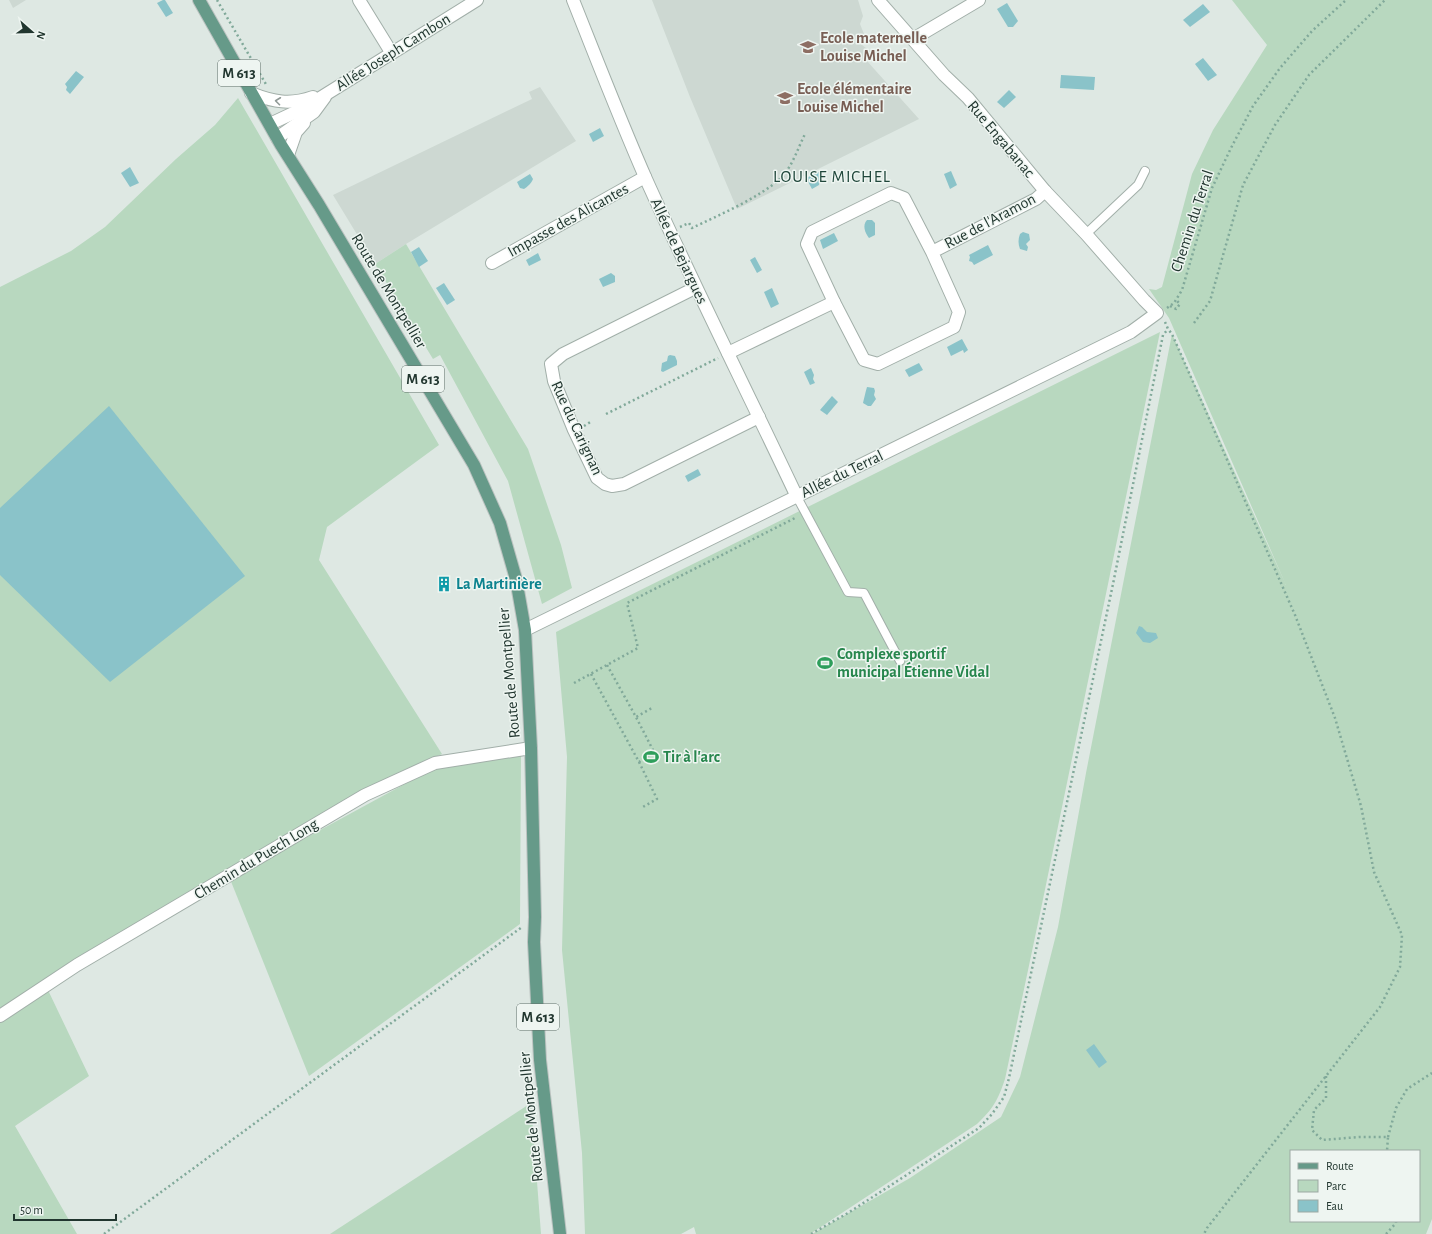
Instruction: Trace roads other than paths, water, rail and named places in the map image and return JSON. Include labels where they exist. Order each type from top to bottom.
[{"type":"main road","name":"Route de Montpellier","points":[[199,0],[277,138],[323,212],[474,465],[500,523],[516,579],[525,630],[531,748],[535,917],[534,942],[540,1060],[560,1234]]},
{"type":"street","points":[[359,0],[391,52]]},
{"type":"street","name":"Allée Joseph Cambon","points":[[270,124],[304,108],[391,52],[477,0]]},
{"type":"street","name":"Allée de Bejargues","points":[[572,0],[645,178],[695,288],[797,496]]},
{"type":"street","name":"Rue Engabanac","points":[[878,0],[944,75],[968,98],[1045,191],[1157,313]]},
{"type":"street","points":[[913,39],[979,0]]},
{"type":"street","name":"Allée Joseph Cambon","points":[[251,93],[265,99],[280,102],[303,100],[329,91]]},
{"type":"street","name":"Allée Joseph Cambon","points":[[288,155],[296,132],[314,112],[329,91]]},
{"type":"street","name":"Allée Joseph Cambon","points":[[277,138],[314,112]]},
{"type":"street","name":"Impasse des Alicantes","points":[[492,263],[645,178]]},
{"type":"street","name":"Rue de l'Aramon","points":[[932,252],[1036,199],[1045,191]]},
{"type":"street","name":"Rue de l'Aramon","points":[[891,193],[904,198],[932,252],[959,312],[954,327],[878,364],[864,360],[834,302],[807,244],[812,232],[891,193]]},
{"type":"street","name":"Rue du Carignan","points":[[695,288],[563,354],[551,364],[556,388],[597,478],[605,484],[612,486],[624,484],[759,417]]},
{"type":"street","points":[[728,353],[834,302]]},
{"type":"street","name":"Allée du Terral","points":[[525,630],[1131,332],[1157,313]]},
{"type":"street","name":"Chemin du Puech Long","points":[[0,1016],[77,965],[365,795],[435,763],[531,748]]},
{"type":"lane","points":[[1086,234],[1138,184],[1145,170]]},
{"type":"lane","points":[[797,496],[848,592],[864,593],[900,661]]},
{"type":"water","points":[[165,0],[173,13],[166,17],[157,3]]},
{"type":"water","points":[[1007,3],[1018,21],[1013,27],[1008,27],[997,9]]},
{"type":"water","points":[[1203,4],[1210,12],[1190,27],[1183,20]]},
{"type":"water","points":[[1203,58],[1217,75],[1208,81],[1195,64]]},
{"type":"water","points":[[76,71],[84,77],[70,94],[66,90],[67,87],[65,84]]},
{"type":"water","points":[[1061,75],[1095,77],[1094,90],[1060,88]]},
{"type":"water","points":[[1009,90],[1016,97],[1004,108],[997,102]]},
{"type":"water","points":[[600,128],[604,136],[593,142],[589,134]]},
{"type":"water","points":[[130,167],[139,183],[130,187],[121,173]]},
{"type":"water","points":[[821,171],[822,174],[819,185],[812,189],[806,178]]},
{"type":"water","points":[[951,171],[957,185],[950,189],[944,174]]},
{"type":"water","points":[[530,174],[533,179],[531,182],[524,189],[520,188],[517,182]]},
{"type":"water","points":[[867,220],[872,220],[875,223],[875,235],[869,238],[865,229],[865,222]]},
{"type":"water","points":[[1023,232],[1029,234],[1030,240],[1026,244],[1028,247],[1027,251],[1020,249],[1019,245],[1019,236]]},
{"type":"water","points":[[834,233],[838,241],[823,249],[820,240]]},
{"type":"water","points":[[988,245],[993,255],[974,265],[969,261],[969,255]]},
{"type":"water","points":[[419,247],[428,261],[419,267],[411,252]]},
{"type":"water","points":[[538,253],[541,260],[529,266],[526,260]]},
{"type":"water","points":[[755,257],[762,270],[757,273],[750,260]]},
{"type":"water","points":[[611,273],[615,276],[615,282],[603,287],[599,279]]},
{"type":"water","points":[[444,283],[455,300],[447,305],[436,288]]},
{"type":"water","points":[[772,288],[779,304],[771,308],[764,292]]},
{"type":"water","points":[[962,339],[968,350],[964,353],[963,350],[951,356],[947,347]]},
{"type":"water","points":[[668,356],[675,356],[677,365],[663,372],[661,371],[662,363],[667,361]]},
{"type":"water","points":[[919,363],[923,370],[909,377],[905,370]]},
{"type":"water","points":[[811,368],[815,383],[810,385],[804,372]]},
{"type":"water","points":[[867,387],[874,388],[875,391],[874,395],[876,399],[871,406],[863,403]]},
{"type":"water","points":[[832,396],[838,402],[827,415],[820,410]]},
{"type":"water","points":[[109,406],[245,576],[110,682],[0,575],[0,508]]},
{"type":"water","points":[[698,469],[701,475],[688,482],[685,476]]},
{"type":"water","points":[[1139,626],[1147,632],[1156,633],[1158,638],[1150,643],[1143,642],[1136,633]]},
{"type":"water","points":[[1094,1044],[1107,1062],[1099,1068],[1086,1050]]},
{"type":"place","name":"Ecole maternelle Louise Michel","points":[[808,47]]},
{"type":"place","name":"Ecole élémentaire Louise Michel","points":[[785,98]]},
{"type":"place","name":"La Martinière","points":[[444,584]]},
{"type":"place","name":"Complexe sportif municipal Étienne Vidal","points":[[825,663]]},
{"type":"place","name":"Tir à l'arc","points":[[651,757]]},
{"type":"district","name":"LOUISE MICHEL","points":[[832,176]]}]
